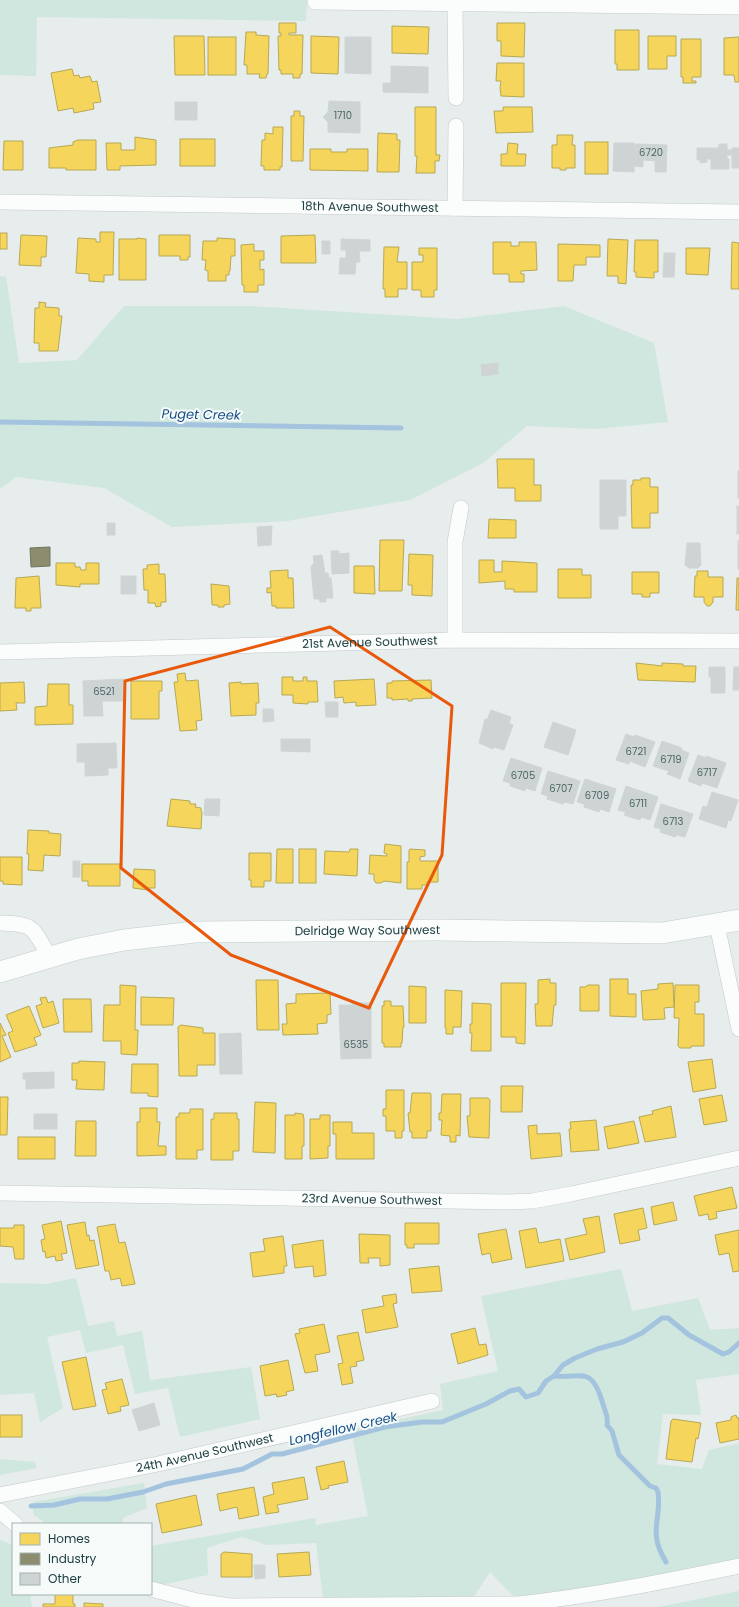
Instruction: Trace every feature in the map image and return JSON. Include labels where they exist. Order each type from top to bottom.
[{"type":"main road","name":"Delridge Way Southwest","points":[[0,972],[49,956],[124,940],[195,932],[437,930],[662,933],[717,925],[739,920]]},
{"type":"street","points":[[315,2],[739,7]]},
{"type":"street","points":[[455,4],[456,98]]},
{"type":"street","points":[[455,208],[456,126]]},
{"type":"street","name":"18th Avenue Southwest","points":[[0,202],[739,212]]},
{"type":"street","points":[[455,640],[455,542],[461,508]]},
{"type":"street","name":"21st Avenue Southwest","points":[[0,652],[455,640],[739,641]]},
{"type":"street","points":[[0,924],[24,924],[33,928],[49,956]]},
{"type":"street","points":[[717,925],[739,1029]]},
{"type":"street","name":"23rd Avenue Southwest","points":[[0,1194],[490,1202],[532,1201],[739,1158]]},
{"type":"street","name":"24th Avenue Southwest","points":[[0,1495],[158,1464],[432,1401]]},
{"type":"street","points":[[0,1511],[14,1523]]},
{"type":"street","points":[[152,1589],[197,1601],[230,1606],[518,1604],[632,1588],[739,1566]]},
{"type":"highlighted area","points":[[330,627],[452,706],[442,855],[369,1008],[231,955],[121,868],[125,681]]},
{"type":"green space","points":[[0,0],[307,0],[306,21],[37,17],[36,76],[0,75]]},
{"type":"green space","points":[[0,276],[6,277],[19,363],[77,360],[124,306],[252,306],[457,319],[564,306],[654,343],[668,422],[596,429],[527,426],[483,463],[410,500],[287,521],[172,527],[104,488],[16,477],[0,489]]},
{"type":"green space","points":[[621,1269],[632,1311],[698,1298],[710,1330],[739,1328],[739,1374],[696,1380],[701,1415],[663,1414],[657,1464],[702,1469],[709,1450],[739,1443],[739,1559],[631,1582],[517,1600],[490,1572],[473,1598],[323,1599],[316,1543],[267,1545],[242,1537],[207,1548],[208,1575],[161,1585],[152,1582],[152,1546],[315,1518],[316,1525],[368,1516],[351,1430],[443,1410],[440,1384],[498,1371],[481,1296]]},
{"type":"green space","points":[[76,1278],[88,1326],[114,1321],[117,1336],[142,1331],[150,1380],[251,1367],[260,1419],[180,1437],[168,1388],[135,1394],[123,1345],[86,1353],[80,1330],[47,1337],[63,1408],[40,1422],[34,1393],[0,1395],[0,1283],[46,1284]]},
{"type":"green space","points":[[0,1459],[35,1462],[37,1468],[0,1475]]},
{"type":"green space","points":[[144,1483],[147,1508],[123,1518],[123,1523],[45,1523],[33,1514],[33,1502]]},
{"type":"green space","points":[[0,1540],[12,1545],[12,1595],[30,1595],[32,1607],[0,1607]]},
{"type":"green space","points":[[739,1591],[739,1607],[658,1607]]},
{"type":"building: Homes","points":[[279,23],[296,23],[296,33],[289,33],[289,35],[303,35],[302,74],[300,74],[300,78],[293,78],[293,74],[281,74],[281,70],[279,70],[278,36],[281,36],[281,33],[279,33]]},
{"type":"building: Homes","points":[[497,23],[525,23],[524,57],[501,56],[501,41],[497,41]]},
{"type":"building: Homes","points":[[392,26],[429,27],[428,54],[392,53]]},
{"type":"building: Homes","points":[[615,30],[639,30],[639,70],[617,70],[617,64],[615,64]]},
{"type":"building: Homes","points":[[246,32],[256,32],[256,35],[269,36],[268,74],[266,78],[259,78],[260,74],[247,74],[247,65],[244,65]]},
{"type":"building: Homes","points":[[174,36],[204,36],[205,75],[175,75]]},
{"type":"building: Homes","points":[[311,36],[339,37],[338,74],[311,73]]},
{"type":"building: Homes","points":[[648,36],[676,36],[676,56],[667,56],[667,69],[648,69]]},
{"type":"building: Homes","points":[[208,37],[236,37],[236,75],[208,75]]},
{"type":"building: Homes","points":[[739,37],[739,82],[735,82],[734,75],[724,75],[724,38]]},
{"type":"building: Homes","points":[[681,39],[701,39],[701,77],[692,77],[692,81],[696,81],[696,83],[683,83],[683,77],[681,77]]},
{"type":"building: Homes","points":[[497,63],[524,63],[524,97],[501,96],[501,81],[496,81]]},
{"type":"building: Homes","points":[[72,69],[74,76],[79,75],[80,78],[90,76],[92,82],[97,81],[101,102],[93,103],[94,109],[74,113],[73,108],[58,111],[51,73]]},
{"type":"building: Homes","points":[[415,107],[436,107],[436,155],[440,155],[439,161],[435,161],[435,173],[416,173],[417,156],[415,156]]},
{"type":"building: Homes","points":[[503,107],[532,107],[533,132],[496,133],[494,111],[503,111]]},
{"type":"building: Homes","points":[[294,111],[300,111],[300,116],[304,116],[303,161],[291,161],[291,116],[294,116]]},
{"type":"building: Homes","points":[[273,127],[283,127],[282,167],[280,167],[280,170],[264,170],[264,166],[261,166],[262,140],[265,140],[265,133],[273,134]]},
{"type":"building: Homes","points":[[378,133],[397,134],[397,140],[400,140],[399,172],[377,172]]},
{"type":"building: Homes","points":[[557,135],[573,135],[572,145],[575,145],[575,168],[560,170],[560,168],[552,168],[552,145],[557,145]]},
{"type":"building: Homes","points":[[135,137],[156,140],[156,165],[120,166],[120,170],[107,170],[106,143],[121,143],[121,150],[135,150]]},
{"type":"building: Homes","points":[[180,139],[215,139],[215,166],[180,166]]},
{"type":"building: Homes","points":[[78,140],[96,140],[96,170],[66,170],[66,168],[49,168],[49,148],[73,145],[73,142]]},
{"type":"building: Homes","points":[[4,141],[23,141],[23,170],[3,170]]},
{"type":"building: Homes","points":[[585,142],[608,142],[608,174],[585,174]]},
{"type":"building: Homes","points":[[508,143],[518,144],[517,154],[526,154],[525,166],[501,166],[501,154],[507,154]]},
{"type":"building: Homes","points":[[310,149],[331,149],[331,152],[347,152],[347,149],[368,149],[368,171],[310,170]]},
{"type":"building: Homes","points":[[100,232],[114,232],[113,275],[104,275],[104,282],[89,281],[89,274],[76,273],[78,238],[96,239],[96,242],[100,242]]},
{"type":"building: Homes","points":[[0,233],[7,233],[7,249],[0,249]]},
{"type":"building: Homes","points":[[21,235],[47,236],[46,257],[41,257],[41,266],[19,265]]},
{"type":"building: Homes","points":[[159,235],[190,235],[190,257],[188,257],[188,260],[180,260],[180,256],[159,256]]},
{"type":"building: Homes","points":[[315,235],[316,263],[281,263],[281,236]]},
{"type":"building: Homes","points":[[217,238],[235,239],[235,256],[231,256],[230,271],[229,275],[226,275],[226,281],[208,281],[208,271],[205,270],[206,260],[202,260],[203,241],[217,241]]},
{"type":"building: Homes","points":[[119,239],[146,239],[146,280],[119,280]]},
{"type":"building: Homes","points":[[608,239],[628,240],[626,284],[618,283],[618,276],[607,276]]},
{"type":"building: Homes","points":[[635,240],[658,240],[658,272],[654,272],[654,278],[636,277],[636,272],[634,272]]},
{"type":"building: Homes","points":[[493,242],[511,242],[511,246],[519,246],[519,242],[536,242],[537,270],[521,271],[521,274],[524,274],[524,282],[509,282],[509,274],[493,274]]},
{"type":"building: Homes","points":[[732,242],[739,243],[739,289],[731,289]]},
{"type":"building: Homes","points":[[254,244],[254,251],[264,251],[264,260],[260,260],[260,270],[264,269],[264,285],[258,285],[258,292],[244,292],[244,285],[242,285],[241,245]]},
{"type":"building: Homes","points":[[558,244],[600,245],[600,257],[586,257],[586,265],[574,265],[573,281],[558,281]]},
{"type":"building: Homes","points":[[384,247],[399,247],[397,262],[407,262],[407,289],[398,289],[398,297],[385,297],[385,289],[383,289]]},
{"type":"building: Homes","points":[[419,248],[437,248],[437,290],[434,290],[434,297],[421,297],[421,290],[412,290],[412,262],[423,262],[423,255],[419,255]]},
{"type":"building: Homes","points":[[686,248],[710,248],[708,275],[686,274]]},
{"type":"building: Homes","points":[[39,302],[46,303],[45,307],[59,308],[59,316],[62,316],[58,351],[39,351],[39,343],[34,343],[35,308],[39,308]]},
{"type":"building: Homes","points":[[497,459],[534,459],[534,485],[541,485],[541,501],[515,501],[515,488],[498,488]]},
{"type":"building: Homes","points":[[641,478],[650,478],[650,487],[658,487],[658,513],[650,513],[650,528],[632,528],[631,485],[633,485],[633,480],[641,480]]},
{"type":"building: Homes","points":[[489,519],[516,520],[516,538],[488,538]]},
{"type":"building: Homes","points":[[380,540],[404,540],[402,591],[379,591]]},
{"type":"building: Homes","points":[[409,554],[433,555],[432,596],[412,595],[412,585],[408,585]]},
{"type":"building: Homes","points":[[479,560],[494,560],[494,572],[502,572],[502,561],[537,563],[537,592],[514,592],[514,589],[505,589],[505,581],[479,583]]},
{"type":"building: Homes","points":[[56,563],[75,563],[75,567],[80,567],[81,570],[86,570],[86,563],[99,563],[99,584],[80,584],[80,587],[56,585]]},
{"type":"building: Homes","points":[[159,564],[159,574],[165,574],[166,602],[161,602],[161,606],[156,607],[155,603],[148,603],[148,590],[144,590],[143,569],[147,569],[147,565]]},
{"type":"building: Homes","points":[[354,566],[374,566],[375,594],[354,593]]},
{"type":"building: Homes","points":[[558,569],[582,569],[582,575],[591,575],[591,598],[558,598]]},
{"type":"building: Homes","points":[[288,570],[288,578],[293,578],[294,608],[276,608],[276,606],[272,606],[271,592],[267,593],[267,588],[271,588],[270,571]]},
{"type":"building: Homes","points":[[697,571],[708,571],[708,577],[723,577],[723,597],[713,597],[713,602],[710,606],[707,606],[704,602],[704,597],[694,597],[695,576],[697,576]]},
{"type":"building: Homes","points":[[632,572],[659,572],[659,593],[650,593],[650,597],[642,597],[642,594],[632,594]]},
{"type":"building: Homes","points":[[39,576],[41,608],[31,608],[31,611],[26,611],[26,608],[15,608],[16,578]]},
{"type":"building: Homes","points":[[737,578],[739,578],[739,610],[736,610]]},
{"type":"building: Homes","points":[[211,584],[229,586],[230,604],[224,605],[224,607],[212,605]]},
{"type":"building: Homes","points":[[636,663],[662,666],[662,663],[696,666],[695,682],[638,680]]},
{"type":"building: Homes","points":[[185,673],[186,681],[198,680],[202,720],[196,721],[197,730],[180,731],[174,682],[178,682],[177,674]]},
{"type":"building: Homes","points":[[282,677],[293,677],[293,681],[303,681],[303,677],[307,677],[307,681],[317,681],[318,702],[308,702],[308,704],[293,703],[293,695],[282,695]]},
{"type":"building: Homes","points":[[374,679],[376,705],[356,706],[356,702],[344,703],[343,697],[335,698],[334,681]]},
{"type":"building: Homes","points":[[431,680],[432,698],[412,699],[412,701],[408,701],[408,699],[392,700],[392,698],[387,698],[387,683],[392,683],[392,681]]},
{"type":"building: Homes","points":[[131,681],[162,681],[162,691],[159,691],[159,719],[131,719]]},
{"type":"building: Homes","points":[[24,682],[25,703],[16,703],[17,710],[0,711],[0,683]]},
{"type":"building: Homes","points":[[241,682],[241,684],[258,683],[259,703],[256,703],[256,715],[231,716],[229,683]]},
{"type":"building: Homes","points":[[48,684],[69,684],[69,705],[73,705],[73,724],[35,725],[35,707],[47,706]]},
{"type":"building: Homes","points":[[171,799],[190,801],[190,804],[196,804],[195,807],[201,808],[201,829],[167,826]]},
{"type":"building: Homes","points":[[28,830],[49,831],[49,833],[61,834],[60,856],[44,855],[43,871],[28,870]]},
{"type":"building: Homes","points":[[385,844],[401,846],[401,883],[384,881],[381,883],[376,883],[374,880],[374,874],[369,874],[370,855],[387,856],[387,854],[384,853]]},
{"type":"building: Homes","points":[[277,849],[293,849],[293,883],[276,883]]},
{"type":"building: Homes","points":[[299,849],[316,849],[316,883],[299,883]]},
{"type":"building: Homes","points":[[350,849],[358,849],[357,876],[324,874],[325,851],[349,852]]},
{"type":"building: Homes","points":[[410,849],[425,850],[425,856],[420,857],[420,861],[438,861],[438,882],[427,882],[427,885],[422,885],[422,889],[407,889],[407,862],[409,862]]},
{"type":"building: Homes","points":[[249,853],[271,853],[271,881],[264,881],[264,887],[251,887],[251,880],[249,880]]},
{"type":"building: Homes","points":[[0,857],[22,857],[22,885],[3,884],[3,881],[0,881]]},
{"type":"building: Homes","points":[[82,864],[120,864],[120,886],[88,886],[88,881],[82,881]]},
{"type":"building: Homes","points":[[134,869],[155,870],[155,888],[148,888],[148,890],[133,888]]},
{"type":"building: Homes","points":[[550,979],[550,983],[556,983],[556,1005],[554,1005],[552,1026],[536,1026],[535,1004],[538,1004],[538,980]]},
{"type":"building: Homes","points":[[610,979],[628,979],[628,994],[636,994],[636,1017],[610,1016]]},
{"type":"building: Homes","points":[[256,980],[278,980],[279,1030],[257,1030]]},
{"type":"building: Homes","points":[[501,983],[526,983],[525,1044],[516,1043],[516,1037],[501,1037]]},
{"type":"building: Homes","points":[[673,983],[674,1007],[664,1008],[665,1019],[643,1020],[641,991],[658,989],[658,984]]},
{"type":"building: Homes","points":[[120,985],[136,986],[135,1030],[138,1030],[137,1055],[121,1054],[121,1041],[103,1041],[104,1005],[120,1005]]},
{"type":"building: Homes","points":[[588,985],[599,985],[599,1011],[580,1011],[580,987],[585,987]]},
{"type":"building: Homes","points":[[675,985],[699,985],[699,1002],[695,1002],[695,1014],[704,1014],[704,1046],[680,1048],[678,1046],[679,1018],[674,1018]]},
{"type":"building: Homes","points":[[409,986],[426,987],[426,1023],[409,1023]]},
{"type":"building: Homes","points":[[445,990],[462,991],[461,1027],[453,1027],[453,1034],[446,1034]]},
{"type":"building: Homes","points":[[330,993],[331,1014],[327,1015],[327,1023],[317,1024],[318,1034],[283,1035],[282,1024],[287,1024],[286,1004],[296,1003],[296,994]]},
{"type":"building: Homes","points":[[46,997],[48,1003],[53,1001],[59,1023],[43,1028],[36,1006],[42,1004],[40,998]]},
{"type":"building: Homes","points":[[141,997],[174,998],[173,1025],[141,1025]]},
{"type":"building: Homes","points":[[63,999],[91,999],[92,1032],[64,1032]]},
{"type":"building: Homes","points":[[384,1001],[391,1001],[391,1006],[403,1006],[404,1027],[401,1047],[384,1047],[384,1043],[382,1043],[382,1006],[384,1006]]},
{"type":"building: Homes","points":[[472,1003],[491,1004],[491,1051],[471,1051],[472,1033],[470,1033],[470,1024],[472,1024]]},
{"type":"building: Homes","points":[[29,1006],[41,1035],[34,1038],[37,1045],[15,1052],[8,1033],[13,1031],[6,1015]]},
{"type":"building: Homes","points":[[0,1023],[6,1035],[2,1036],[11,1057],[0,1062]]},
{"type":"building: Homes","points":[[181,1025],[203,1028],[203,1033],[215,1033],[215,1065],[197,1065],[197,1076],[179,1076],[178,1027]]},
{"type":"building: Homes","points":[[712,1059],[716,1088],[693,1092],[688,1062]]},
{"type":"building: Homes","points":[[79,1061],[105,1062],[104,1090],[76,1089],[77,1080],[72,1080],[72,1063],[79,1063]]},
{"type":"building: Homes","points":[[132,1064],[158,1064],[158,1097],[148,1096],[148,1093],[131,1093]]},
{"type":"building: Homes","points":[[501,1086],[523,1086],[522,1112],[501,1112]]},
{"type":"building: Homes","points":[[386,1090],[404,1090],[404,1131],[402,1131],[402,1138],[395,1138],[395,1131],[386,1131],[386,1116],[383,1116],[383,1109],[386,1109]]},
{"type":"building: Homes","points":[[412,1093],[431,1094],[431,1131],[427,1131],[427,1138],[412,1138],[412,1132],[410,1132],[408,1113],[410,1113]]},
{"type":"building: Homes","points":[[442,1094],[461,1094],[460,1136],[456,1135],[456,1142],[450,1142],[450,1136],[441,1135],[442,1120],[439,1120],[439,1113],[441,1113]]},
{"type":"building: Homes","points":[[722,1095],[727,1121],[704,1125],[699,1099]]},
{"type":"building: Homes","points":[[0,1097],[8,1097],[7,1135],[0,1135]]},
{"type":"building: Homes","points":[[470,1098],[488,1098],[490,1100],[489,1138],[469,1137],[467,1116],[470,1116]]},
{"type":"building: Homes","points":[[255,1102],[276,1103],[275,1153],[253,1152]]},
{"type":"building: Homes","points":[[671,1106],[676,1137],[645,1142],[639,1117],[653,1114],[652,1111]]},
{"type":"building: Homes","points":[[140,1108],[157,1108],[157,1122],[160,1122],[158,1146],[166,1146],[166,1155],[137,1156],[137,1122],[140,1122]]},
{"type":"building: Homes","points":[[190,1109],[203,1109],[203,1150],[197,1150],[197,1159],[176,1159],[176,1117],[179,1117],[179,1113],[190,1113]]},
{"type":"building: Homes","points":[[214,1113],[237,1113],[237,1119],[239,1119],[239,1151],[233,1151],[233,1160],[211,1160],[211,1119],[214,1119]]},
{"type":"building: Homes","points":[[295,1113],[303,1114],[304,1119],[304,1146],[302,1146],[302,1159],[285,1159],[285,1115],[295,1115]]},
{"type":"building: Homes","points":[[320,1115],[330,1115],[330,1146],[328,1146],[328,1158],[310,1159],[310,1119],[320,1119]]},
{"type":"building: Homes","points":[[596,1120],[599,1150],[571,1152],[569,1129],[571,1129],[570,1122]]},
{"type":"building: Homes","points":[[76,1121],[96,1121],[96,1156],[75,1156]]},
{"type":"building: Homes","points":[[634,1121],[639,1143],[608,1149],[604,1127]]},
{"type":"building: Homes","points":[[333,1122],[352,1122],[352,1133],[374,1133],[374,1159],[336,1159],[336,1134],[333,1134]]},
{"type":"building: Homes","points":[[537,1125],[537,1134],[560,1133],[562,1156],[531,1159],[528,1126]]},
{"type":"building: Homes","points":[[18,1137],[55,1137],[55,1159],[18,1159]]},
{"type":"building: Homes","points":[[732,1187],[737,1208],[716,1212],[717,1218],[709,1220],[708,1214],[699,1216],[694,1196]]},
{"type":"building: Homes","points":[[673,1202],[677,1220],[654,1225],[651,1207]]},
{"type":"building: Homes","points":[[643,1208],[647,1228],[638,1230],[640,1240],[620,1244],[614,1214]]},
{"type":"building: Homes","points":[[599,1216],[605,1252],[570,1260],[565,1239],[587,1234],[583,1219]]},
{"type":"building: Homes","points":[[61,1221],[67,1253],[61,1254],[63,1260],[56,1261],[55,1256],[46,1258],[45,1251],[43,1252],[41,1240],[45,1239],[42,1225]]},
{"type":"building: Homes","points":[[85,1222],[87,1236],[89,1235],[90,1241],[94,1240],[99,1265],[76,1269],[67,1225]]},
{"type":"building: Homes","points":[[405,1223],[439,1223],[439,1244],[414,1244],[414,1248],[407,1248],[407,1245],[405,1245]]},
{"type":"building: Homes","points":[[115,1224],[119,1243],[125,1242],[135,1284],[122,1286],[120,1278],[111,1280],[109,1271],[105,1271],[97,1227]]},
{"type":"building: Homes","points":[[14,1225],[24,1225],[24,1259],[15,1259],[13,1247],[0,1246],[0,1228],[14,1228]]},
{"type":"building: Homes","points":[[536,1228],[539,1243],[560,1239],[564,1261],[526,1268],[519,1231]]},
{"type":"building: Homes","points":[[506,1229],[512,1259],[492,1263],[490,1253],[482,1255],[478,1234]]},
{"type":"building: Homes","points":[[739,1230],[739,1271],[733,1272],[729,1253],[719,1255],[715,1235]]},
{"type":"building: Homes","points":[[359,1234],[390,1235],[390,1265],[380,1266],[380,1258],[368,1258],[369,1263],[360,1263]]},
{"type":"building: Homes","points":[[283,1236],[287,1266],[284,1266],[284,1273],[253,1277],[250,1253],[265,1251],[263,1239]]},
{"type":"building: Homes","points":[[323,1240],[326,1275],[314,1277],[313,1266],[295,1268],[292,1245]]},
{"type":"building: Homes","points":[[439,1266],[442,1291],[412,1293],[409,1269]]},
{"type":"building: Homes","points":[[396,1294],[397,1303],[393,1304],[398,1327],[366,1333],[362,1310],[384,1306],[382,1296]]},
{"type":"building: Homes","points":[[324,1324],[330,1352],[315,1355],[318,1371],[305,1373],[295,1334],[300,1333],[299,1329]]},
{"type":"building: Homes","points":[[475,1328],[479,1345],[486,1344],[488,1355],[458,1364],[451,1334]]},
{"type":"building: Homes","points":[[358,1332],[364,1360],[356,1362],[357,1366],[350,1367],[353,1383],[342,1385],[338,1364],[343,1363],[337,1336]]},
{"type":"building: Homes","points":[[86,1357],[96,1406],[73,1410],[62,1362]]},
{"type":"building: Homes","points":[[288,1360],[294,1390],[286,1392],[287,1395],[277,1397],[276,1394],[265,1396],[260,1366]]},
{"type":"building: Homes","points":[[122,1379],[129,1405],[120,1407],[121,1411],[108,1414],[102,1390],[107,1389],[105,1383]]},
{"type":"building: Homes","points":[[0,1415],[22,1415],[22,1437],[0,1437]]},
{"type":"building: Homes","points":[[736,1415],[737,1418],[739,1418],[739,1439],[720,1443],[716,1423],[731,1420],[731,1417]]},
{"type":"building: Homes","points":[[673,1419],[701,1423],[698,1439],[696,1438],[692,1462],[666,1459],[671,1421]]},
{"type":"building: Homes","points":[[344,1461],[348,1482],[328,1486],[329,1488],[321,1490],[316,1467]]},
{"type":"building: Homes","points":[[304,1477],[308,1499],[277,1505],[279,1512],[266,1514],[263,1497],[274,1494],[272,1483]]},
{"type":"building: Homes","points":[[254,1487],[259,1515],[239,1519],[237,1507],[220,1511],[217,1494]]},
{"type":"building: Homes","points":[[196,1495],[202,1525],[162,1533],[156,1504]]},
{"type":"building: Homes","points":[[224,1552],[252,1554],[252,1577],[221,1577],[221,1554]]},
{"type":"building: Homes","points":[[309,1552],[311,1575],[279,1577],[277,1554]]},
{"type":"building: Homes","points":[[55,1595],[73,1595],[73,1604],[75,1604],[75,1607],[43,1607],[43,1604],[55,1604]]},
{"type":"building: Homes","points":[[84,1603],[103,1604],[103,1607],[84,1607]]},
{"type":"building: Industry","points":[[50,547],[50,566],[31,567],[30,548]]},
{"type":"building: Other","points":[[345,37],[371,37],[371,74],[345,73]]},
{"type":"building: Other","points":[[391,66],[428,67],[428,93],[383,92],[383,83],[391,83]]},
{"type":"building: Other","points":[[329,101],[360,102],[360,133],[328,132],[328,122],[323,117],[328,112]]},
{"type":"building: Other","points":[[175,102],[197,102],[197,120],[175,120]]},
{"type":"building: Other","points":[[614,143],[634,143],[635,159],[635,144],[667,145],[666,172],[655,172],[655,161],[643,160],[643,167],[634,166],[634,172],[613,171]]},
{"type":"building: Other","points":[[719,144],[727,144],[727,150],[739,148],[739,168],[732,168],[732,155],[727,155],[727,159],[729,159],[729,169],[711,169],[711,159],[707,159],[707,162],[700,163],[700,160],[697,160],[697,148],[719,148]]},
{"type":"building: Other","points":[[341,239],[370,240],[370,251],[359,251],[360,262],[356,262],[355,274],[339,274],[340,258],[346,258],[346,250],[341,250]]},
{"type":"building: Other","points":[[322,241],[330,241],[330,254],[322,254]]},
{"type":"building: Other","points":[[664,253],[675,253],[674,277],[663,277]]},
{"type":"building: Other","points":[[498,363],[498,374],[482,376],[481,365]]},
{"type":"building: Other","points":[[739,471],[739,498],[738,498]]},
{"type":"building: Other","points":[[600,480],[626,480],[626,516],[618,516],[618,529],[600,529]]},
{"type":"building: Other","points":[[737,506],[739,506],[739,534],[737,534]]},
{"type":"building: Other","points":[[107,523],[115,523],[115,535],[107,535]]},
{"type":"building: Other","points":[[272,526],[271,545],[258,546],[257,527]]},
{"type":"building: Other","points":[[739,541],[739,569],[738,569]]},
{"type":"building: Other","points":[[687,543],[700,543],[701,565],[698,568],[689,568],[685,565]]},
{"type":"building: Other","points":[[331,551],[339,551],[339,554],[349,553],[349,573],[332,574]]},
{"type":"building: Other","points":[[322,555],[325,573],[328,573],[329,578],[331,578],[333,598],[326,598],[326,602],[320,602],[319,599],[314,599],[311,567],[314,563],[313,556]]},
{"type":"building: Other","points":[[121,576],[136,576],[136,594],[121,594]]},
{"type":"building: Other","points":[[709,667],[725,667],[725,693],[711,693],[711,677],[709,677]]},
{"type":"building: Other","points":[[734,667],[739,667],[739,690],[733,690]]},
{"type":"building: Other","points":[[125,679],[125,701],[102,701],[103,716],[84,716],[83,681]]},
{"type":"building: Other","points":[[325,702],[338,702],[338,717],[326,717]]},
{"type":"building: Other","points":[[263,709],[273,709],[274,721],[263,722]]},
{"type":"building: Other","points":[[491,710],[511,717],[509,723],[513,725],[504,750],[494,747],[493,749],[479,743],[485,719],[487,720]]},
{"type":"building: Other","points":[[553,722],[576,730],[568,755],[544,747]]},
{"type":"building: Other","points":[[626,734],[634,737],[635,735],[655,742],[645,767],[630,761],[629,764],[616,760]]},
{"type":"building: Other","points":[[281,739],[310,739],[310,752],[281,751]]},
{"type":"building: Other","points":[[662,741],[682,748],[681,750],[689,753],[680,779],[667,774],[669,771],[653,766]]},
{"type":"building: Other","points":[[116,743],[117,768],[108,768],[108,775],[85,776],[85,762],[77,762],[77,744]]},
{"type":"building: Other","points":[[698,755],[706,758],[706,756],[726,763],[717,788],[702,783],[701,786],[688,781]]},
{"type":"building: Other","points":[[511,758],[542,768],[535,791],[526,788],[525,791],[510,786],[510,783],[503,781]]},
{"type":"building: Other","points":[[548,771],[580,781],[573,804],[564,802],[563,804],[547,799],[548,796],[541,794]]},
{"type":"building: Other","points":[[585,779],[616,789],[609,812],[600,809],[599,812],[584,807],[584,804],[577,802]]},
{"type":"building: Other","points":[[626,786],[658,797],[650,820],[641,817],[640,820],[624,815],[626,812],[618,810]]},
{"type":"building: Other","points":[[712,792],[738,800],[731,821],[728,820],[726,828],[699,819],[703,806],[707,807]]},
{"type":"building: Other","points":[[205,799],[220,799],[219,816],[204,815]]},
{"type":"building: Other","points":[[661,804],[693,814],[685,837],[676,835],[675,837],[660,832],[661,829],[654,827]]},
{"type":"building: Other","points":[[73,861],[80,861],[80,877],[73,877]]},
{"type":"building: Other","points":[[352,1003],[371,1003],[371,1058],[341,1059],[339,1005],[352,1005]]},
{"type":"building: Other","points":[[241,1033],[242,1074],[220,1074],[219,1034]]},
{"type":"building: Other","points":[[54,1072],[54,1088],[26,1089],[26,1079],[23,1079],[23,1073]]},
{"type":"building: Other","points":[[34,1114],[57,1114],[57,1129],[34,1129]]},
{"type":"building: Other","points":[[154,1403],[160,1425],[139,1431],[132,1410]]},
{"type":"building: Other","points":[[254,1565],[265,1565],[265,1578],[255,1579]]},
{"type":"waterway","name":"Puget Creek","points":[[0,422],[401,428]]},
{"type":"waterway","name":"Longfellow Creek","points":[[31,1506],[54,1505],[80,1499],[107,1499],[143,1492],[166,1484],[243,1469],[272,1454],[282,1454],[385,1427],[422,1422],[442,1422],[486,1404],[510,1391],[519,1389],[526,1397],[538,1393],[546,1381],[554,1376],[563,1365],[575,1358],[597,1349],[623,1342],[642,1333],[662,1318],[668,1318],[689,1335],[723,1354],[729,1352],[739,1343]]},
{"type":"waterway","points":[[554,1376],[584,1376],[594,1382],[607,1416],[607,1425],[612,1431],[619,1455],[650,1486],[656,1488],[658,1492],[659,1502],[656,1534],[660,1551],[666,1562]]}]
